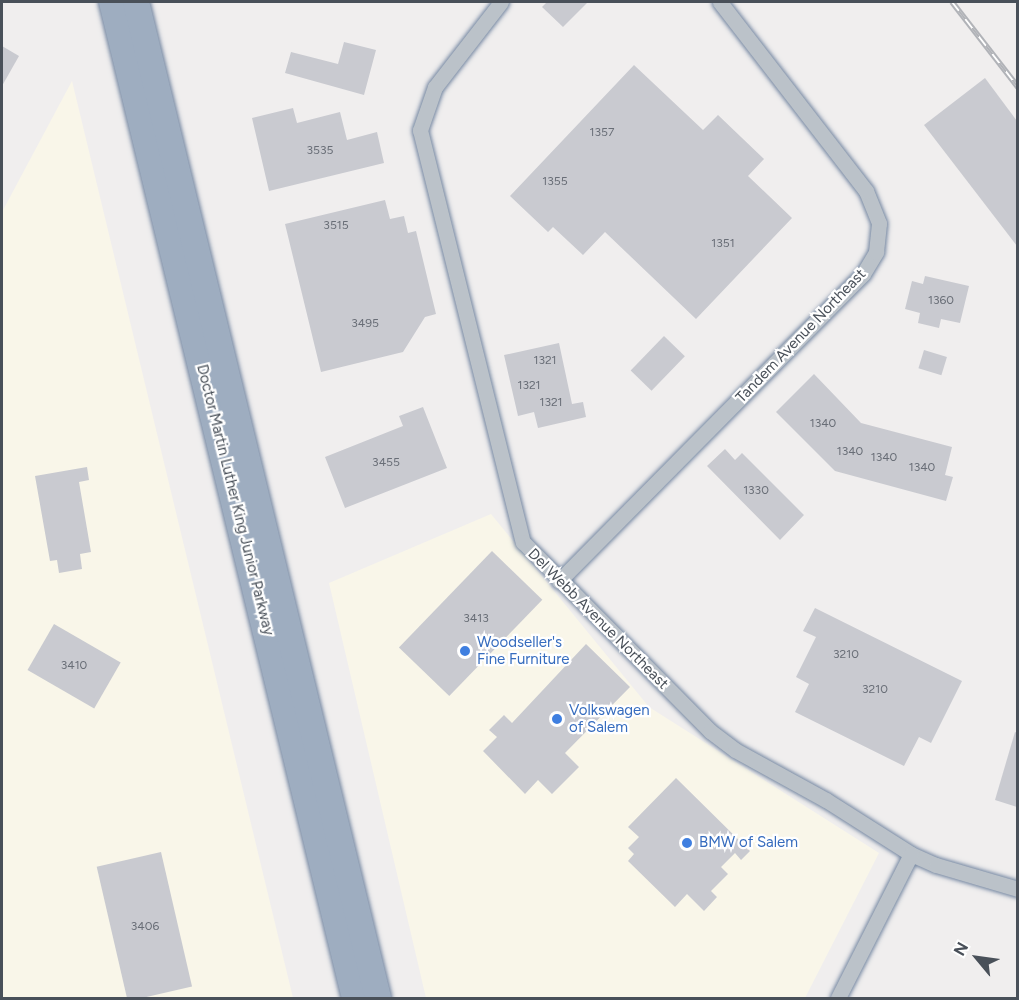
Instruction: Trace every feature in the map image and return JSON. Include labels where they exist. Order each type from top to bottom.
[{"type":"highway","name":"Doctor Martin Luther King Junior Parkway","points":[[112,2],[356,999]]},
{"type":"highway","name":"Doctor Martin Luther King Junior Parkway","points":[[136,2],[378,999]]},
{"type":"highway","points":[[305,789],[319,885],[345,999]]},
{"type":"street","name":"Del Webb Avenue Northeast","points":[[501,2],[435,87],[422,117],[421,145],[516,527],[531,554],[710,731],[735,750],[826,800],[911,854],[936,865],[1017,889]]},
{"type":"street","name":"Tandem Avenue Northeast","points":[[559,581],[863,274],[876,252],[879,223],[866,191],[720,2]]},
{"type":"street","points":[[838,999],[911,854]]},
{"type":"shaded area","points":[[72,81],[293,998],[2,997],[2,212]]},
{"type":"shaded area","points":[[491,514],[649,707],[879,853],[805,998],[426,998],[329,583]]},
{"type":"building","points":[[547,2],[588,2],[563,27],[542,7]]},
{"type":"building","points":[[344,42],[376,50],[364,95],[285,73],[291,52],[338,64]]},
{"type":"building","points":[[2,46],[19,56],[2,86]]},
{"type":"building","points":[[634,65],[703,130],[718,115],[764,159],[748,176],[792,218],[696,319],[605,232],[583,255],[553,227],[548,232],[510,196]]},
{"type":"building","points":[[985,78],[1017,121],[1017,246],[924,125]]},
{"type":"building","points":[[293,108],[297,123],[340,112],[347,140],[377,132],[384,163],[269,191],[252,118]]},
{"type":"building","points":[[385,200],[390,219],[404,216],[408,233],[416,231],[436,314],[425,317],[403,352],[321,372],[285,224]]},
{"type":"building","points":[[925,276],[969,286],[960,323],[941,319],[939,328],[918,323],[920,313],[905,309],[912,281],[923,284]]},
{"type":"building","points":[[664,336],[685,356],[652,391],[631,371]]},
{"type":"building","points":[[559,343],[572,404],[583,402],[586,417],[538,428],[534,412],[518,416],[504,355]]},
{"type":"building","points":[[924,350],[947,357],[941,375],[918,368]]},
{"type":"building","points":[[814,374],[861,423],[952,447],[945,475],[953,477],[946,501],[835,471],[776,412]]},
{"type":"building","points":[[423,407],[447,468],[345,508],[325,457],[403,426],[399,416]]},
{"type":"building","points":[[725,449],[735,460],[742,453],[804,515],[780,540],[707,466]]},
{"type":"building","points":[[87,467],[89,480],[79,482],[91,552],[80,554],[82,569],[59,573],[57,560],[50,561],[35,476]]},
{"type":"building","points":[[492,551],[542,600],[449,696],[399,647]]},
{"type":"building","points":[[815,608],[962,681],[931,743],[919,737],[904,766],[795,712],[809,684],[796,677],[816,637],[803,631]]},
{"type":"building","points":[[54,624],[121,662],[94,708],[28,670]]},
{"type":"building","name":"Volkswagen of Salem","points":[[586,644],[630,687],[565,753],[579,767],[552,794],[538,780],[525,794],[483,751],[497,737],[489,730],[504,715],[512,723]]},
{"type":"building","points":[[1015,732],[1017,733],[1017,807],[995,800]]},
{"type":"building","name":"BMW of Salem","points":[[676,778],[750,851],[741,860],[735,853],[721,867],[728,874],[711,891],[717,897],[704,911],[687,894],[675,907],[628,861],[634,854],[628,848],[639,837],[628,827]]},
{"type":"building","points":[[161,852],[192,986],[142,998],[127,998],[97,867]]},
{"type":"railway","points":[[952,2],[1018,87]]},
{"type":"place","name":"Woodseller's Fine Furniture","points":[[465,651]]},
{"type":"place","name":"Volkswagen of Salem","points":[[557,719]]},
{"type":"place","name":"BMW of Salem","points":[[687,843]]}]
